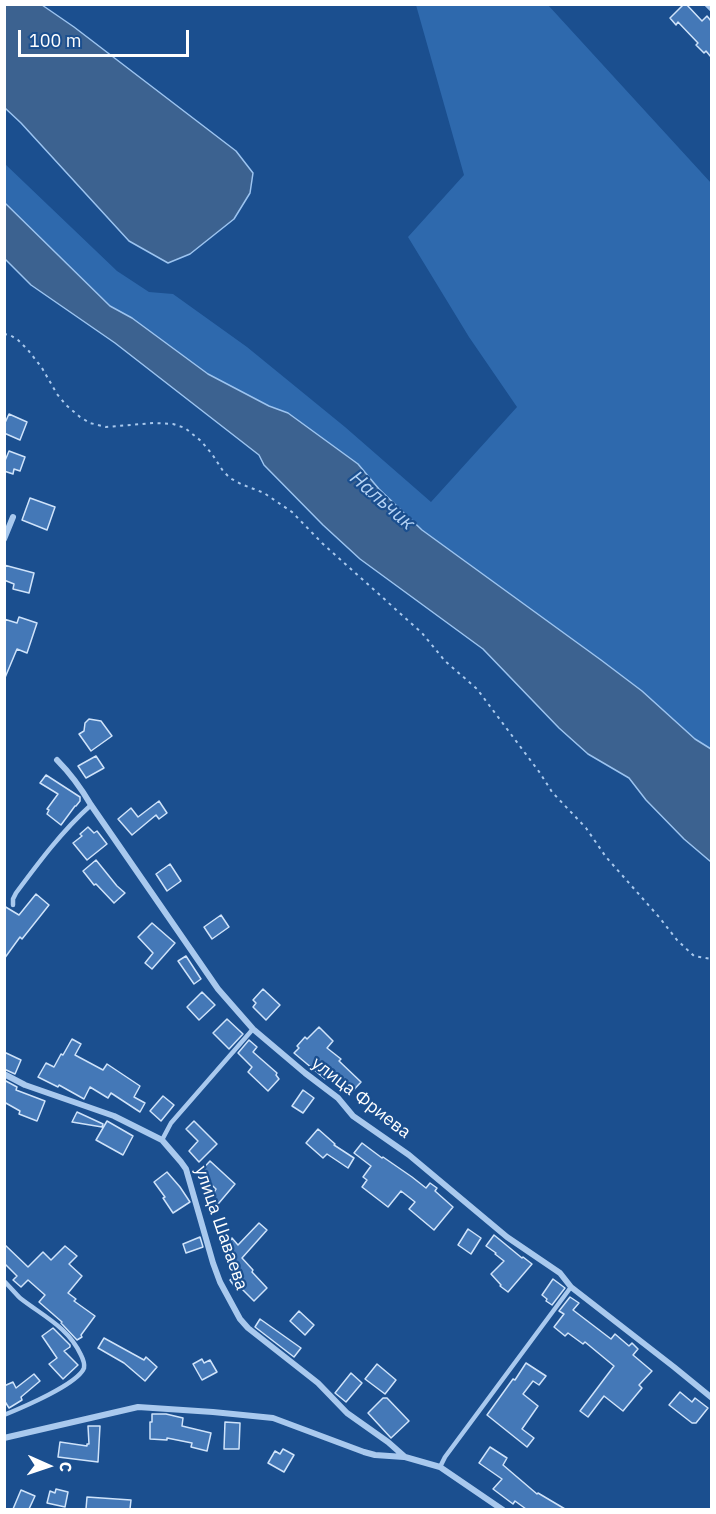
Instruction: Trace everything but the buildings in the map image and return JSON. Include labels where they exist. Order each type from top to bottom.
[{"type":"street","points":[[707,4],[711,9]]},
{"type":"street","points":[[4,539],[13,517]]},
{"type":"street","name":"улица Фриева","points":[[57,760],[81,787],[218,990],[253,1029],[304,1073],[338,1098],[354,1116],[409,1155],[507,1237],[560,1273],[571,1287],[711,1398]]},
{"type":"street","name":"улица Шаваева","points":[[4,1074],[46,1093],[114,1116],[162,1140],[186,1169],[213,1263],[240,1319],[260,1338],[318,1383],[347,1413],[405,1457],[440,1467],[503,1509]]},
{"type":"street","points":[[4,1438],[138,1407],[273,1418],[364,1452],[405,1457]]},
{"type":"lane","points":[[13,905],[16,893],[48,850],[91,805]]},
{"type":"lane","points":[[162,1140],[171,1122],[253,1029]]},
{"type":"lane","points":[[4,1281],[19,1297],[58,1324],[78,1350],[84,1362],[79,1374],[67,1383],[4,1415]]},
{"type":"lane","points":[[440,1467],[489,1396],[571,1287]]},
{"type":"path","points":[[4,334],[18,340],[28,350],[57,394],[80,417],[90,423],[106,427],[154,423],[173,424],[185,428],[201,441],[230,478],[274,498],[292,512],[322,543],[422,633],[445,661],[477,690],[552,792],[586,828],[606,857],[677,940],[694,956],[711,959]]},
{"type":"shaded area","points":[[416,5],[548,5],[711,183],[711,749],[695,739],[642,691],[422,530],[379,489],[358,464],[288,413],[269,406],[208,374],[132,318],[110,306],[5,202],[4,163],[117,271],[149,292],[173,294],[247,347],[345,427],[431,502],[517,407],[469,337],[408,237],[464,175]]},
{"type":"water","points":[[5,4],[42,5],[236,151],[253,173],[250,193],[234,219],[190,254],[168,263],[129,241],[5,108]]},
{"type":"water","name":"Нальчик","points":[[4,202],[110,306],[132,318],[208,374],[269,406],[288,413],[358,464],[379,489],[422,530],[642,691],[695,739],[711,749],[711,862],[684,839],[646,800],[629,778],[588,754],[559,728],[483,649],[360,559],[264,465],[259,455],[115,343],[31,285],[5,259]]}]
